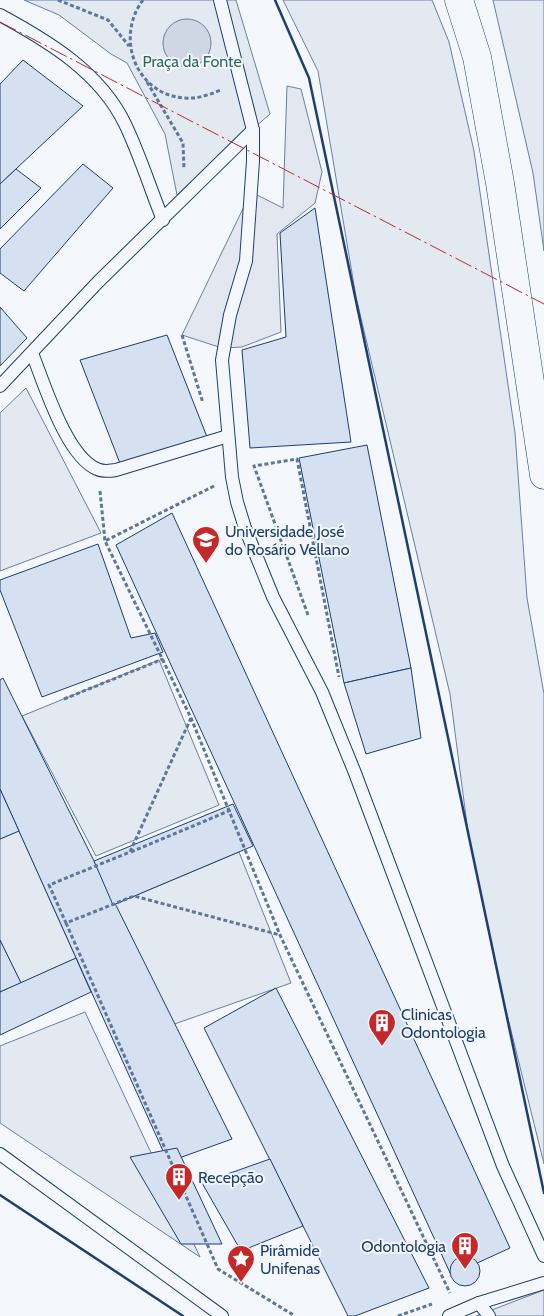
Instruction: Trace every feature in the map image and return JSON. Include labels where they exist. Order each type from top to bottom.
[{"type":"main road","points":[[460,0],[477,57],[500,183],[544,475]]},
{"type":"lane","points":[[220,0],[253,130],[253,161],[246,261],[230,315],[222,360],[232,477],[245,528],[273,597],[326,701],[503,1166],[544,1256]]},
{"type":"lane","points":[[0,15],[62,52],[102,90],[124,122],[163,220]]},
{"type":"lane","points":[[0,386],[98,282],[253,130]]},
{"type":"lane","points":[[32,353],[65,432],[85,461],[97,469],[116,470],[228,436]]},
{"type":"lane","points":[[0,1154],[222,1316]]},
{"type":"lane","points":[[449,1316],[479,1303],[544,1284]]},
{"type":"lane","points":[[479,1303],[489,1316]]},
{"type":"path","points":[[58,0],[108,20],[129,46]]},
{"type":"path","points":[[143,0],[136,9],[130,27],[129,46],[135,65],[183,143],[184,172]]},
{"type":"path","points":[[147,82],[164,93],[184,98],[198,97],[224,88],[238,74]]},
{"type":"path","points":[[182,335],[214,440]]},
{"type":"path","points":[[308,616],[254,466],[297,459],[340,683]]},
{"type":"path","points":[[97,469],[105,540],[191,718],[231,810],[280,936],[452,1298]]},
{"type":"path","points":[[105,540],[232,477]]},
{"type":"path","points":[[64,699],[164,659]]},
{"type":"path","points":[[130,852],[191,718]]},
{"type":"path","points":[[231,810],[49,884],[218,1269],[295,1316]]},
{"type":"path","points":[[66,923],[134,896],[280,936]]},
{"type":"path","points":[[398,1316],[434,1304]]},
{"type":"green space","name":"Praça da Fonte","points":[[24,0],[236,0],[270,114],[177,195],[165,134],[127,63],[111,54],[59,15]]},
{"type":"green space","points":[[283,0],[432,0],[449,42],[474,151],[515,433],[527,598],[544,694],[544,1164],[500,986],[468,832],[450,694],[356,297],[318,71]]},
{"type":"green space","points":[[493,0],[544,0],[544,251],[533,173]]},
{"type":"green space","points":[[26,388],[101,533],[0,571],[0,413]]},
{"type":"green space","points":[[159,660],[219,805],[96,856],[22,716]]},
{"type":"green space","points":[[19,831],[76,958],[21,983],[0,940],[0,839]]},
{"type":"green space","points":[[239,852],[291,983],[166,1027],[113,905]]},
{"type":"green space","points":[[85,1012],[200,1257],[0,1123],[0,1046]]},
{"type":"shaded area","points":[[182,19],[192,19],[204,26],[211,38],[211,48],[204,60],[192,67],[182,67],[174,63],[167,56],[163,48],[163,38],[167,30],[174,23]]},
{"type":"shaded area","points":[[287,86],[301,89],[322,172],[315,203],[277,234],[281,332],[242,347],[222,348],[182,335],[251,192],[283,208]]},
{"type":"shaded area","points":[[544,1290],[544,1316],[476,1316]]},
{"type":"building","points":[[23,60],[83,106],[0,184],[0,84]]},
{"type":"building","points":[[83,164],[113,188],[24,291],[0,273],[0,249]]},
{"type":"building","points":[[16,169],[41,188],[0,229],[0,184]]},
{"type":"building","points":[[315,208],[351,442],[250,448],[242,350],[286,337],[280,233]]},
{"type":"building","points":[[0,307],[27,338],[0,366]]},
{"type":"building","points":[[167,335],[207,437],[121,466],[80,360]]},
{"type":"building","points":[[367,445],[411,668],[344,683],[299,458]]},
{"type":"building","name":"Clinicas Odontologia","points":[[172,513],[510,1248],[451,1275],[116,545]]},
{"type":"building","points":[[98,544],[131,638],[155,633],[163,652],[42,697],[0,590],[0,580]]},
{"type":"building","points":[[411,668],[421,738],[366,754],[344,683]]},
{"type":"building","points":[[3,678],[232,1139],[168,1162],[0,789],[0,680]]},
{"type":"building","points":[[0,789],[19,831],[0,839]]},
{"type":"building","points":[[233,804],[253,846],[113,905],[94,861]]},
{"type":"building","points":[[0,940],[21,983],[0,992]]},
{"type":"building","points":[[76,958],[91,992],[0,1035],[0,992]]},
{"type":"building","points":[[276,988],[429,1288],[355,1316],[348,1316],[204,1028]]},
{"type":"building","name":"Recepção","points":[[177,1148],[222,1244],[181,1244],[130,1157]]},
{"type":"building","points":[[270,1159],[303,1226],[241,1251],[202,1183]]},
{"type":"building","name":"Odontologia","points":[[465,1256],[471,1257],[479,1265],[479,1277],[471,1285],[465,1286],[459,1285],[451,1277],[450,1271],[451,1265],[459,1257]]},
{"type":"wall","points":[[275,0],[309,78],[544,1193]]},
{"type":"wall","points":[[0,1195],[183,1316]]},
{"type":"power","points":[[0,22],[544,304]]},
{"type":"place","name":"Universidade José do Rosário Vellano","points":[[206,564]]},
{"type":"place","name":"Clinicas Odontologia","points":[[382,1047]]},
{"type":"place","name":"Recepção","points":[[179,1201]]},
{"type":"place","name":"Odontologia","points":[[465,1270]]},
{"type":"place","name":"Pirâmide Unifenas","points":[[241,1283]]}]
